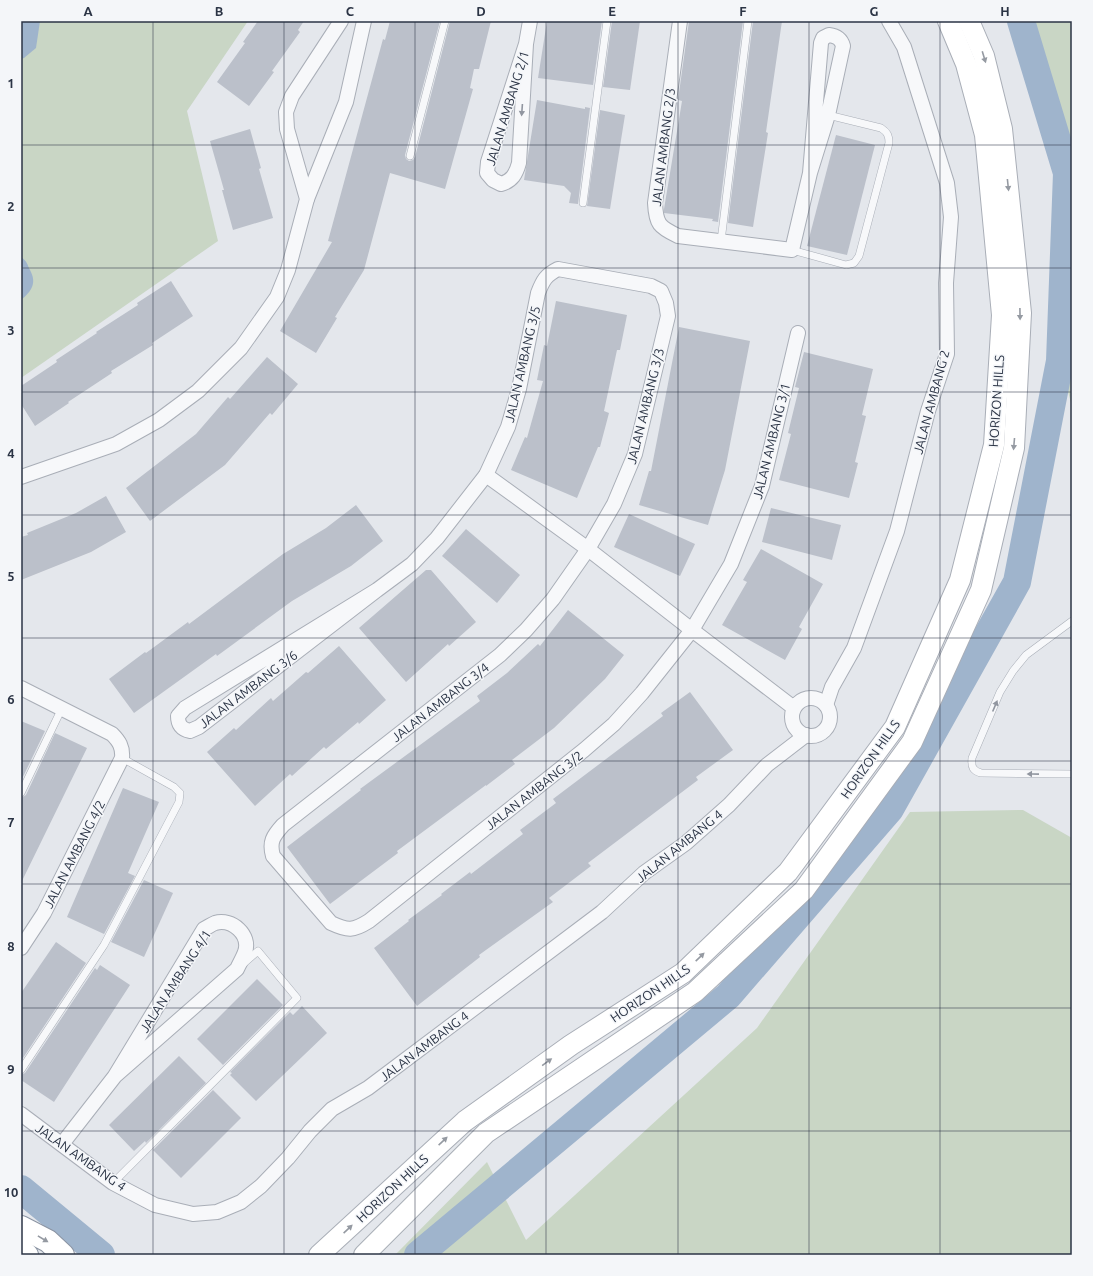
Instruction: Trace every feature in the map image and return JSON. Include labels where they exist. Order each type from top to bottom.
[{"type":"highway","points":[[21,1227],[48,1241],[63,1255]]},
{"type":"highway","points":[[21,1250],[27,1255]]},
{"type":"street","points":[[306,199],[287,129],[286,112],[292,96],[341,21]]},
{"type":"street","points":[[21,477],[116,444],[159,420],[198,392],[241,348],[277,297],[288,270],[306,199],[346,102],[364,21]]},
{"type":"street","name":"JALAN AMBANG 2/1","points":[[526,44],[488,162],[487,173],[493,180],[501,184],[509,182],[516,173],[519,162],[526,44],[530,21]]},
{"type":"street","name":"JALAN AMBANG 2/3","points":[[680,21],[655,203],[656,217],[663,229],[678,236],[792,250]]},
{"type":"street","name":"JALAN AMBANG 2","points":[[826,705],[832,687],[854,648],[897,531],[928,411],[947,354],[946,284],[951,216],[947,183],[904,47],[889,21]]},
{"type":"street","name":"HORIZON HILLS","points":[[319,1255],[464,1121],[571,1045],[683,973],[788,872],[895,727],[960,580],[994,445],[1002,315],[985,135],[966,64],[948,21]]},
{"type":"street","name":"HORIZON HILLS","points":[[364,1255],[486,1133],[695,992],[713,976],[804,890],[912,742],[981,590],[1014,448],[1021,313],[1002,129],[984,56],[969,21]]},
{"type":"street","points":[[792,250],[810,173],[828,115],[843,46],[841,40],[836,36],[829,35],[823,38],[821,43],[810,173]]},
{"type":"street","name":"JALAN AMBANG 3/3","points":[[549,274],[558,268],[651,286],[661,291],[666,303],[668,316],[635,454],[614,504],[588,548]]},
{"type":"street","name":"JALAN AMBANG 3/5","points":[[486,475],[508,427],[519,389],[538,293],[542,282],[549,274]]},
{"type":"street","name":"JALAN AMBANG 3/1","points":[[692,630],[732,564],[762,486],[798,333]]},
{"type":"street","points":[[486,475],[588,548],[794,708]]},
{"type":"street","name":"JALAN AMBANG 3/6","points":[[377,590],[185,708],[178,716],[178,724],[183,730],[190,731],[199,727],[412,564],[437,538],[486,475]]},
{"type":"street","name":"JALAN AMBANG 3/4","points":[[356,929],[343,929],[331,924],[273,856],[271,848],[273,836],[283,825],[500,655],[526,630],[553,600],[588,548]]},
{"type":"street","name":"JALAN AMBANG 3/2","points":[[356,929],[369,921],[584,750],[614,724],[642,693],[692,630]]},
{"type":"street","points":[[21,688],[112,734],[119,741],[122,751],[122,758]]},
{"type":"street","points":[[809,698],[815,698],[821,701],[826,705],[830,716],[827,727],[818,734],[806,735],[796,729],[792,719],[794,708],[803,700],[809,698]]},
{"type":"street","name":"JALAN AMBANG 4","points":[[21,1114],[113,1183],[155,1205],[193,1214],[217,1212],[241,1202],[261,1186],[283,1164],[310,1131],[332,1109],[368,1088],[602,912],[644,873],[686,843],[729,805],[767,765],[806,735]]},
{"type":"street","name":"JALAN AMBANG 4/2","points":[[21,948],[44,913],[122,758]]},
{"type":"street","name":"JALAN AMBANG 4/1","points":[[62,1144],[115,1076],[204,929],[215,923],[227,922],[239,929],[246,940],[246,952],[237,970],[115,1076]]},
{"type":"lane","points":[[410,156],[445,21]]},
{"type":"lane","points":[[583,203],[607,21]]},
{"type":"lane","points":[[721,241],[748,21]]},
{"type":"lane","points":[[792,250],[846,265],[854,264],[859,256],[889,138],[888,134],[881,128],[828,115]]},
{"type":"lane","points":[[1072,621],[1026,655],[1013,671],[1000,692],[972,758],[971,765],[975,771],[981,774],[1072,774]]},
{"type":"lane","points":[[21,793],[62,708]]},
{"type":"lane","points":[[21,1070],[104,945],[179,802],[180,793],[174,787],[122,758]]},
{"type":"lane","points":[[113,1183],[297,998],[258,951],[237,970]]},
{"type":"green space","points":[[21,21],[248,21],[187,111],[218,241],[21,378]]},
{"type":"green space","points":[[1021,21],[1072,21],[1072,407],[1060,361],[1067,173]]},
{"type":"green space","points":[[1023,810],[1072,838],[1072,1255],[395,1255],[487,1162],[526,1240],[757,1028],[910,812]]},
{"type":"water","points":[[21,21],[40,21],[36,48],[21,59]]},
{"type":"water","points":[[21,257],[27,264],[32,275],[33,283],[31,290],[21,300]]},
{"type":"building","points":[[258,21],[304,21],[298,30],[300,32],[272,71],[274,72],[249,106],[217,82],[245,43],[243,42]]},
{"type":"building","points":[[390,21],[440,21],[405,155],[406,159],[409,161],[413,160],[415,157],[450,21],[491,21],[479,69],[474,69],[470,88],[473,89],[445,189],[390,173],[364,270],[335,317],[337,318],[316,353],[280,331],[332,242],[328,241],[383,39],[385,40]]},
{"type":"building","points":[[547,21],[602,21],[593,85],[538,78]]},
{"type":"building","points":[[612,21],[640,21],[630,90],[603,87]]},
{"type":"building","points":[[689,21],[743,21],[718,222],[712,221],[713,219],[664,213],[682,101],[678,100]]},
{"type":"building","points":[[753,21],[782,21],[766,132],[768,133],[753,227],[728,223]]},
{"type":"building","points":[[537,100],[585,109],[585,107],[590,108],[578,204],[569,203],[571,193],[564,186],[524,180]]},
{"type":"building","points":[[600,110],[625,115],[610,209],[587,206]]},
{"type":"building","points":[[250,129],[261,168],[259,169],[273,218],[233,230],[222,190],[224,190],[210,141]]},
{"type":"building","points":[[836,135],[875,145],[847,255],[807,246]]},
{"type":"building","points":[[171,281],[193,316],[152,343],[153,345],[111,371],[112,373],[35,426],[21,404],[21,386],[57,362],[56,360],[97,333],[96,332],[138,305],[137,303]]},
{"type":"building","points":[[556,301],[627,315],[620,350],[617,350],[604,411],[609,413],[600,447],[598,447],[577,498],[511,470],[525,437],[527,438],[543,381],[537,380],[544,345],[547,346]]},
{"type":"building","points":[[679,327],[750,341],[725,470],[708,525],[639,505],[649,471],[651,471]]},
{"type":"building","points":[[804,352],[873,369],[862,415],[866,416],[855,462],[858,463],[849,498],[779,480],[791,434],[788,433],[799,388],[795,387]]},
{"type":"building","points":[[267,357],[298,384],[272,415],[270,413],[225,465],[150,521],[126,488],[196,434],[228,397],[230,399]]},
{"type":"building","points":[[106,496],[126,532],[91,552],[21,580],[21,537],[28,535],[27,533],[76,513]]},
{"type":"building","points":[[356,505],[383,541],[351,566],[292,601],[217,656],[216,654],[134,713],[109,679],[188,622],[189,624],[283,554],[326,528]]},
{"type":"building","points":[[771,508],[841,525],[832,560],[762,542]]},
{"type":"building","points":[[629,514],[695,544],[680,576],[614,547]]},
{"type":"building","points":[[466,529],[520,575],[497,603],[442,556]]},
{"type":"building","points":[[761,549],[823,584],[799,627],[802,629],[785,660],[722,625],[747,582],[743,580]]},
{"type":"building","points":[[426,570],[431,570],[476,622],[449,646],[448,644],[406,682],[359,628]]},
{"type":"building","points":[[568,610],[624,655],[605,679],[554,728],[512,760],[515,764],[397,851],[398,853],[330,904],[287,847],[361,790],[360,789],[480,701],[477,696],[507,673],[538,644],[540,646]]},
{"type":"building","points":[[339,646],[386,700],[359,724],[358,722],[326,749],[324,747],[292,776],[290,774],[255,806],[207,752],[234,728],[236,730],[271,698],[273,701]]},
{"type":"building","points":[[690,692],[733,750],[696,777],[698,780],[588,863],[591,866],[549,898],[553,902],[479,955],[480,957],[417,1006],[374,948],[442,895],[441,894],[470,872],[471,874],[523,834],[520,830],[556,803],[553,799],[663,716],[661,713]]},
{"type":"building","points":[[21,721],[45,731],[21,781]]},
{"type":"building","points":[[55,733],[87,748],[21,883],[21,798],[26,795]]},
{"type":"building","points":[[123,788],[159,802],[128,873],[135,876],[104,934],[67,917]]},
{"type":"building","points":[[144,880],[173,893],[144,957],[111,942]]},
{"type":"building","points":[[56,942],[86,963],[21,1061],[21,993]]},
{"type":"building","points":[[100,965],[130,985],[54,1102],[21,1080],[21,1075],[25,1073],[95,968],[97,970]]},
{"type":"building","points":[[257,979],[283,1005],[223,1065],[197,1039]]},
{"type":"building","points":[[302,1006],[327,1033],[256,1101],[230,1075],[232,1073],[230,1072],[290,1012],[293,1015]]},
{"type":"building","points":[[179,1056],[206,1083],[146,1143],[145,1141],[134,1151],[109,1125]]},
{"type":"building","points":[[213,1090],[241,1118],[181,1178],[153,1150]]},
{"type":"waterway","points":[[418,1255],[728,996],[890,809],[1017,582],[1060,361],[1067,173],[1021,21]]},
{"type":"waterway","points":[[21,1189],[101,1255]]}]
